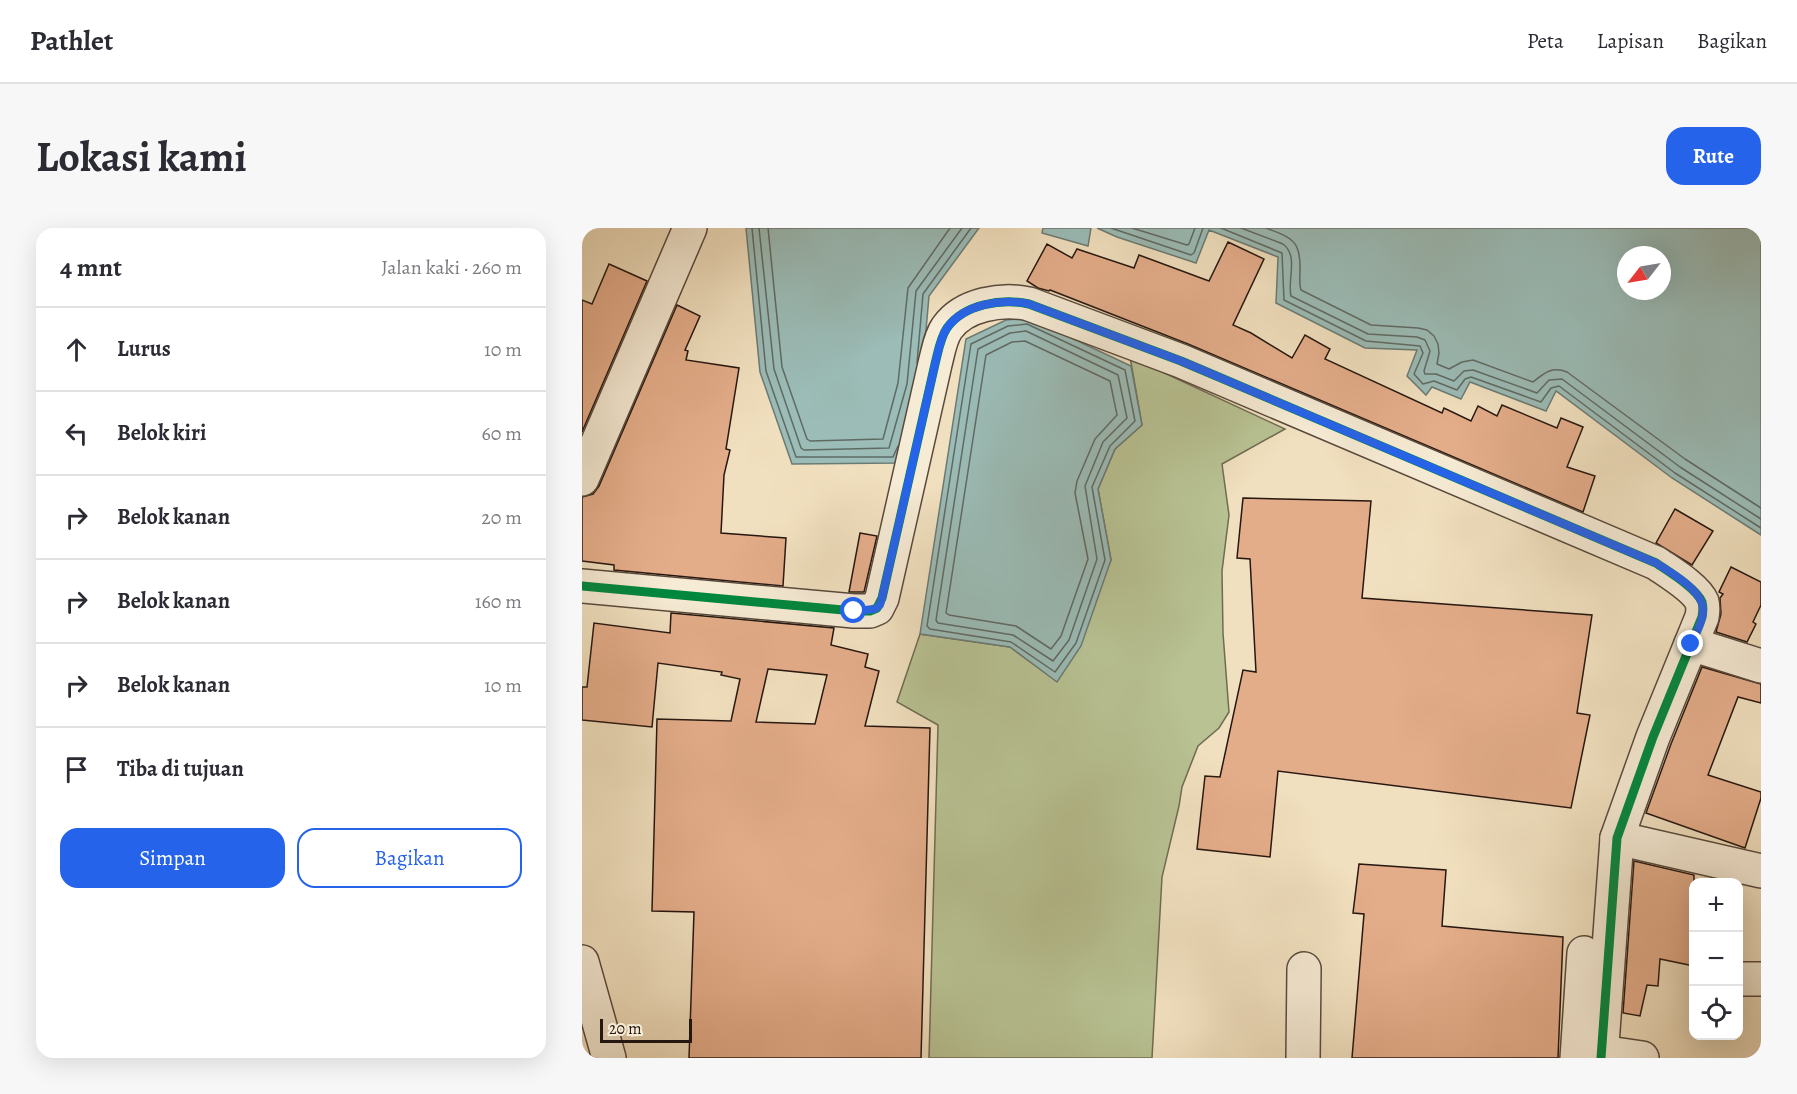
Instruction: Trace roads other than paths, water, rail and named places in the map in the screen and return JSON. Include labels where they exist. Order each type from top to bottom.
[{"type":"street","points":[[582,479],[690,228]]},
{"type":"street","points":[[582,586],[854,611],[876,609],[882,598],[944,333],[955,318],[971,309],[989,304],[1017,301],[1181,361],[1656,563],[1690,588],[1702,602],[1702,616],[1653,737],[1617,838],[1593,1056]]},
{"type":"street","points":[[1691,644],[1761,666]]},
{"type":"street","points":[[1617,838],[1761,871]]},
{"type":"street","points":[[1584,953],[1593,1056]]},
{"type":"street","points":[[582,962],[609,1058]]},
{"type":"street","points":[[1303,1058],[1304,969]]},
{"type":"street","points":[[1743,979],[1761,979]]},
{"type":"street","points":[[1593,1056],[1642,1058]]},
{"type":"water","points":[[746,228],[979,228],[929,296],[921,387],[899,463],[792,464],[760,372]]},
{"type":"water","points":[[1043,228],[1091,228],[1088,246],[1042,233]]},
{"type":"water","points":[[1097,228],[1761,228],[1761,535],[1672,478],[1556,391],[1546,411],[1470,382],[1461,399],[1432,387],[1426,395],[1407,376],[1417,350],[1365,348],[1276,303],[1278,257],[1209,230],[1196,263],[1117,237]]},
{"type":"water","points":[[1029,318],[1131,366],[1142,425],[1115,449],[1098,489],[1111,560],[1081,646],[1057,682],[1010,647],[920,634],[966,339],[1006,320]]}]
